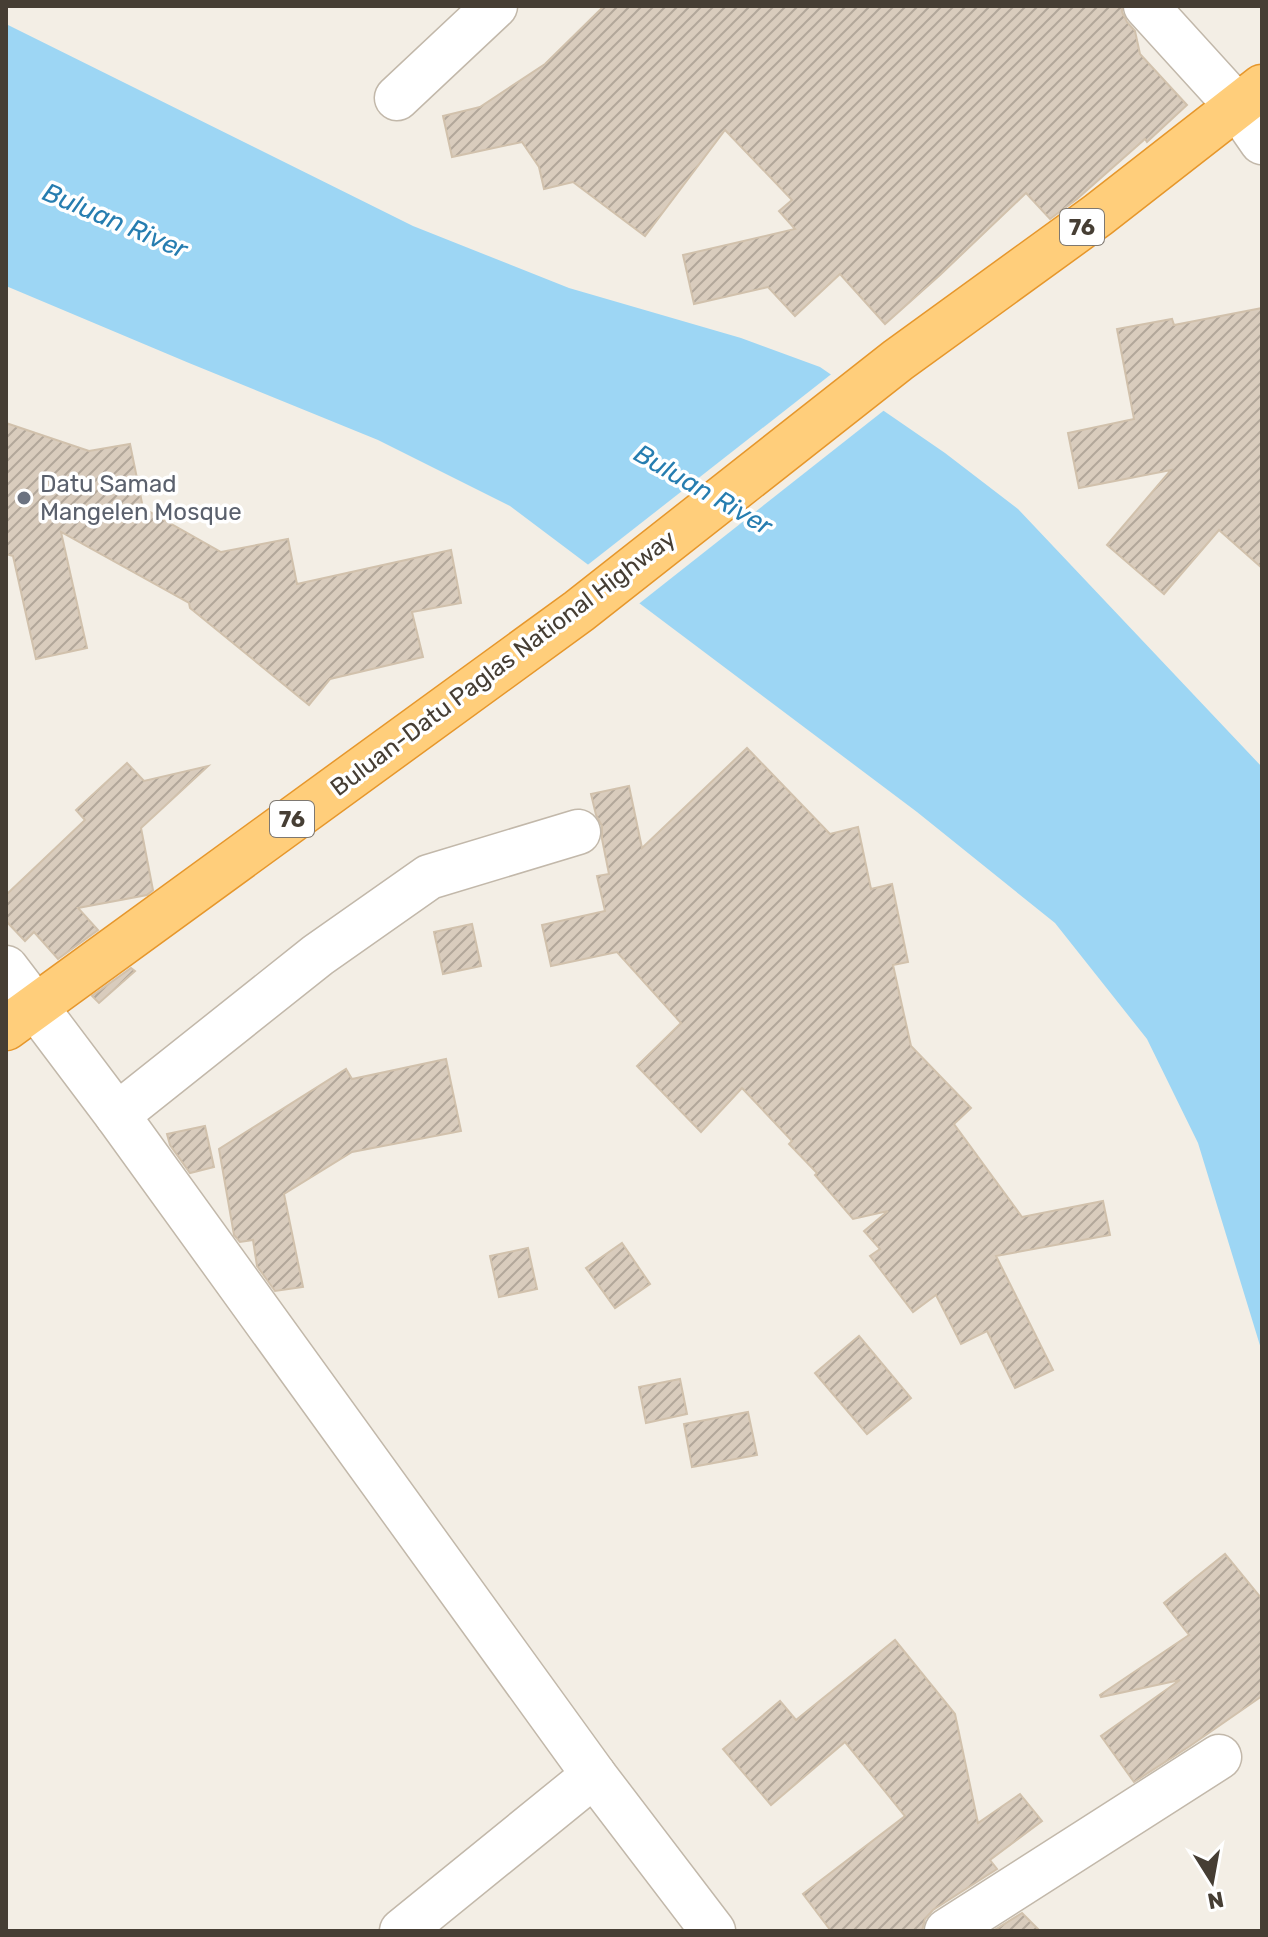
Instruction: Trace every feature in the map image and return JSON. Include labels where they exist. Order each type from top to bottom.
[{"type":"highway","name":"Buluan-Datu Paglas National Highway","points":[[20,1017],[579,611],[898,360],[1098,215],[1250,96]]},
{"type":"street","points":[[397,98],[495,6]]},
{"type":"street","points":[[1146,6],[1250,96],[1262,142]]},
{"type":"street","points":[[117,1115],[318,955],[429,877],[578,832]]},
{"type":"street","points":[[6,968],[20,1017],[117,1115],[594,1775],[713,1931]]},
{"type":"street","points":[[947,1931],[1219,1757]]},
{"type":"street","points":[[402,1931],[594,1775]]},
{"type":"water","name":"Buluan River","points":[[6,24],[413,226],[569,288],[741,338],[820,367],[945,453],[1018,509],[1262,767],[1262,1352],[1198,1143],[1147,1039],[1055,923],[917,812],[510,506],[378,440],[6,286]]},
{"type":"pier","points":[[834,372],[887,408],[636,606],[585,567]]},
{"type":"building","points":[[604,6],[1122,6],[1127,22],[1135,31],[1140,54],[1187,105],[1147,142],[1145,139],[1050,219],[1026,193],[885,324],[840,274],[795,316],[768,287],[694,304],[683,255],[795,229],[779,211],[792,200],[725,130],[645,236],[573,182],[544,189],[539,167],[522,142],[452,157],[443,116],[480,107],[545,64]]},
{"type":"building","points":[[1262,308],[1262,568],[1219,530],[1164,594],[1107,545],[1171,470],[1079,488],[1068,433],[1134,419],[1117,329],[1172,319],[1174,325]]},
{"type":"building","points":[[6,423],[89,451],[130,444],[143,508],[221,552],[288,539],[297,584],[451,550],[461,603],[412,612],[423,657],[330,679],[309,705],[190,608],[189,603],[61,532],[87,648],[36,659],[13,556],[6,554]]},
{"type":"building","points":[[747,748],[830,834],[858,827],[871,889],[892,884],[908,962],[893,965],[911,1046],[971,1108],[954,1124],[1022,1217],[1103,1201],[1110,1235],[996,1256],[1053,1370],[1015,1388],[987,1331],[961,1344],[936,1295],[913,1312],[870,1256],[880,1249],[864,1231],[888,1211],[853,1219],[815,1175],[817,1173],[789,1144],[792,1141],[742,1088],[701,1132],[637,1066],[681,1023],[617,952],[551,966],[542,925],[605,911],[597,876],[609,874],[602,826],[591,794],[629,786],[642,848]]},
{"type":"building","points":[[127,763],[144,781],[208,766],[141,828],[153,890],[147,895],[78,908],[98,930],[58,959],[34,932],[25,941],[6,921],[6,895],[85,820],[76,810]]},
{"type":"building","points":[[472,924],[481,966],[443,974],[434,932]]},
{"type":"building","points":[[131,968],[135,971],[99,1003],[92,996]]},
{"type":"building","points":[[446,1059],[461,1131],[352,1152],[284,1194],[303,1287],[275,1291],[257,1266],[253,1240],[240,1242],[234,1235],[219,1149],[346,1069],[352,1079]]},
{"type":"building","points":[[205,1126],[214,1167],[190,1173],[170,1145],[167,1134]]},
{"type":"building","points":[[622,1243],[650,1284],[615,1308],[586,1268]]},
{"type":"building","points":[[528,1248],[537,1289],[499,1297],[490,1256]]},
{"type":"building","points":[[859,1336],[911,1398],[867,1434],[815,1373]]},
{"type":"building","points":[[680,1379],[687,1414],[646,1423],[639,1387]]},
{"type":"building","points":[[748,1412],[757,1455],[692,1467],[684,1424]]},
{"type":"building","points":[[1225,1554],[1262,1599],[1262,1696],[1134,1782],[1101,1736],[1180,1680],[1100,1695],[1189,1635],[1164,1603]]},
{"type":"building","points":[[895,1640],[955,1714],[978,1823],[1020,1794],[1042,1821],[990,1860],[997,1869],[933,1910],[925,1919],[922,1931],[831,1931],[803,1894],[905,1816],[845,1742],[771,1805],[723,1749],[780,1701],[796,1720]]},
{"type":"building","points":[[1022,1913],[1040,1931],[993,1931]]},
{"type":"place","name":"Datu Samad Mangelen Mosque","points":[[24,498]]}]
